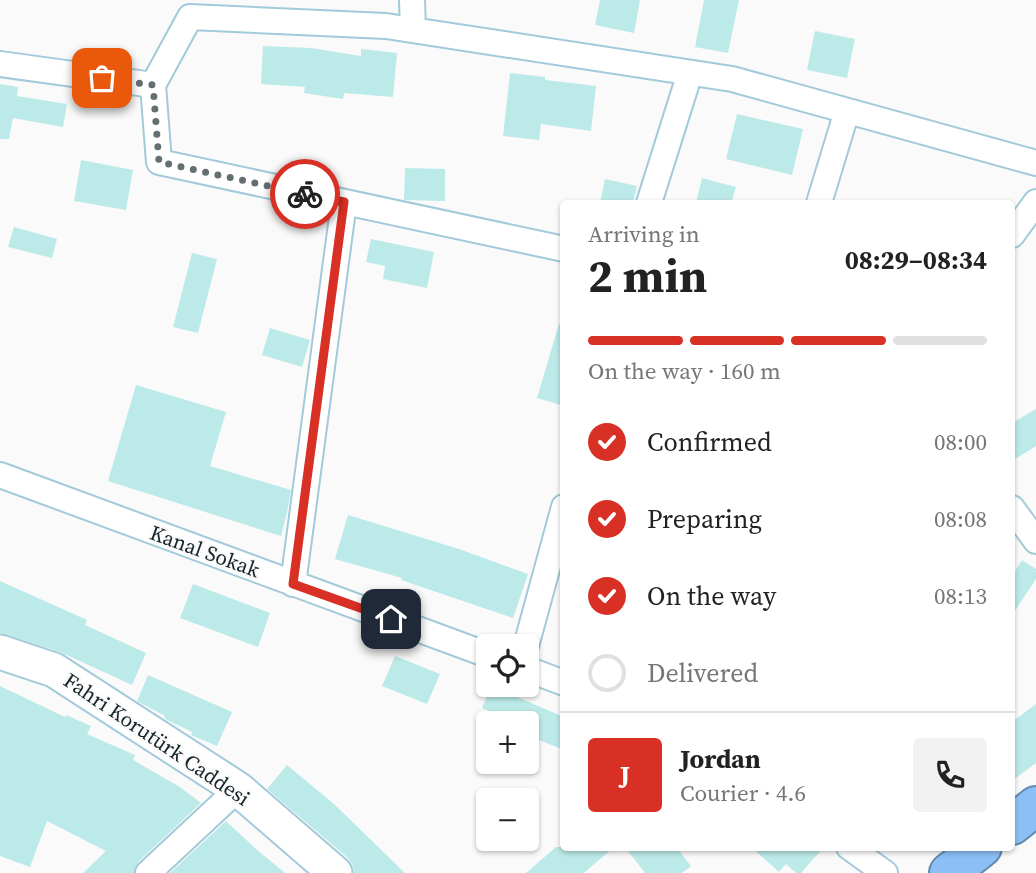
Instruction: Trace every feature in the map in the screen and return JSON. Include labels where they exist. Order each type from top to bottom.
[{"type":"highway","points":[[1015,823],[1036,806]]},
{"type":"highway","points":[[949,873],[977,851]]},
{"type":"street","points":[[412,0],[413,30]]},
{"type":"street","points":[[560,248],[159,162],[153,85],[190,8],[386,26],[732,79],[1036,163]]},
{"type":"street","points":[[0,64],[153,85]]},
{"type":"street","points":[[650,200],[690,73]]},
{"type":"street","points":[[820,200],[847,111]]},
{"type":"street","points":[[293,584],[344,202]]},
{"type":"street","points":[[1015,231],[1036,202]]},
{"type":"street","name":"Kanal Sokak","points":[[0,475],[476,651]]},
{"type":"street","points":[[1015,512],[1036,541]]},
{"type":"street","points":[[529,634],[560,522]]},
{"type":"street","name":"Fahri Korutürk Caddesi","points":[[0,652],[54,670],[238,789],[335,873]]},
{"type":"street","points":[[539,674],[560,681]]},
{"type":"street","points":[[148,873],[238,789]]},
{"type":"street","points":[[855,851],[885,873]]},
{"type":"building","points":[[600,0],[640,0],[634,33],[595,25]]},
{"type":"building","points":[[704,0],[739,0],[728,53],[695,47]]},
{"type":"building","points":[[815,31],[855,39],[847,78],[807,70]]},
{"type":"building","points":[[263,46],[311,48],[361,56],[361,49],[397,53],[393,97],[344,93],[343,99],[304,93],[305,87],[261,84]]},
{"type":"building","points":[[510,73],[596,86],[591,131],[541,124],[539,140],[503,136]]},
{"type":"building","points":[[0,84],[18,87],[17,96],[67,104],[63,127],[13,118],[9,139],[0,139]]},
{"type":"building","points":[[737,114],[803,129],[792,175],[726,159]]},
{"type":"building","points":[[81,160],[133,170],[126,210],[74,201]]},
{"type":"building","points":[[405,168],[445,169],[445,201],[404,200]]},
{"type":"building","points":[[702,178],[736,187],[732,200],[697,200]]},
{"type":"building","points":[[605,179],[637,186],[634,200],[601,200]]},
{"type":"building","points":[[14,227],[57,239],[52,258],[8,247]]},
{"type":"building","points":[[371,239],[434,252],[427,288],[383,279],[385,266],[366,262]]},
{"type":"building","points":[[192,253],[217,259],[198,333],[173,327]]},
{"type":"building","points":[[559,324],[560,324],[560,405],[537,398]]},
{"type":"building","points":[[270,328],[310,340],[302,367],[262,355]]},
{"type":"building","points":[[136,385],[226,412],[210,466],[291,490],[281,536],[108,481]]},
{"type":"building","points":[[1036,409],[1036,446],[1015,459],[1015,421]]},
{"type":"building","points":[[348,515],[459,549],[528,574],[513,618],[401,580],[402,578],[335,559]]},
{"type":"building","points":[[1022,560],[1036,569],[1036,579],[1015,610],[1015,571]]},
{"type":"building","points":[[0,581],[87,620],[85,625],[146,653],[132,685],[60,652],[0,633]]},
{"type":"building","points":[[193,584],[270,613],[258,647],[180,618]]},
{"type":"building","points":[[395,656],[440,674],[427,704],[382,686]]},
{"type":"building","points":[[148,675],[232,712],[217,746],[191,735],[192,732],[137,701]]},
{"type":"building","points":[[0,686],[65,717],[66,715],[91,726],[87,734],[135,755],[133,760],[180,787],[201,803],[138,862],[134,873],[83,873],[106,851],[47,821],[30,867],[0,856]]},
{"type":"building","points":[[486,697],[517,697],[560,715],[560,748],[539,740],[539,711],[489,711],[482,708]]},
{"type":"building","points":[[1036,704],[1036,763],[1015,779],[1015,720]]},
{"type":"building","points":[[287,765],[334,804],[405,873],[354,873],[348,858],[267,789]]},
{"type":"building","points":[[226,821],[256,849],[285,873],[170,873]]},
{"type":"building","points":[[556,847],[560,847],[560,851],[609,851],[584,873],[526,873]]},
{"type":"building","points":[[628,851],[679,851],[691,866],[682,873],[645,873]]},
{"type":"building","points":[[755,851],[820,851],[801,873],[796,873],[786,864],[779,872]]},
{"type":"way so far","points":[[102,78],[153,85],[159,162],[305,194]]},
{"type":"route","points":[[305,194],[344,202],[293,584],[391,619]]}]
